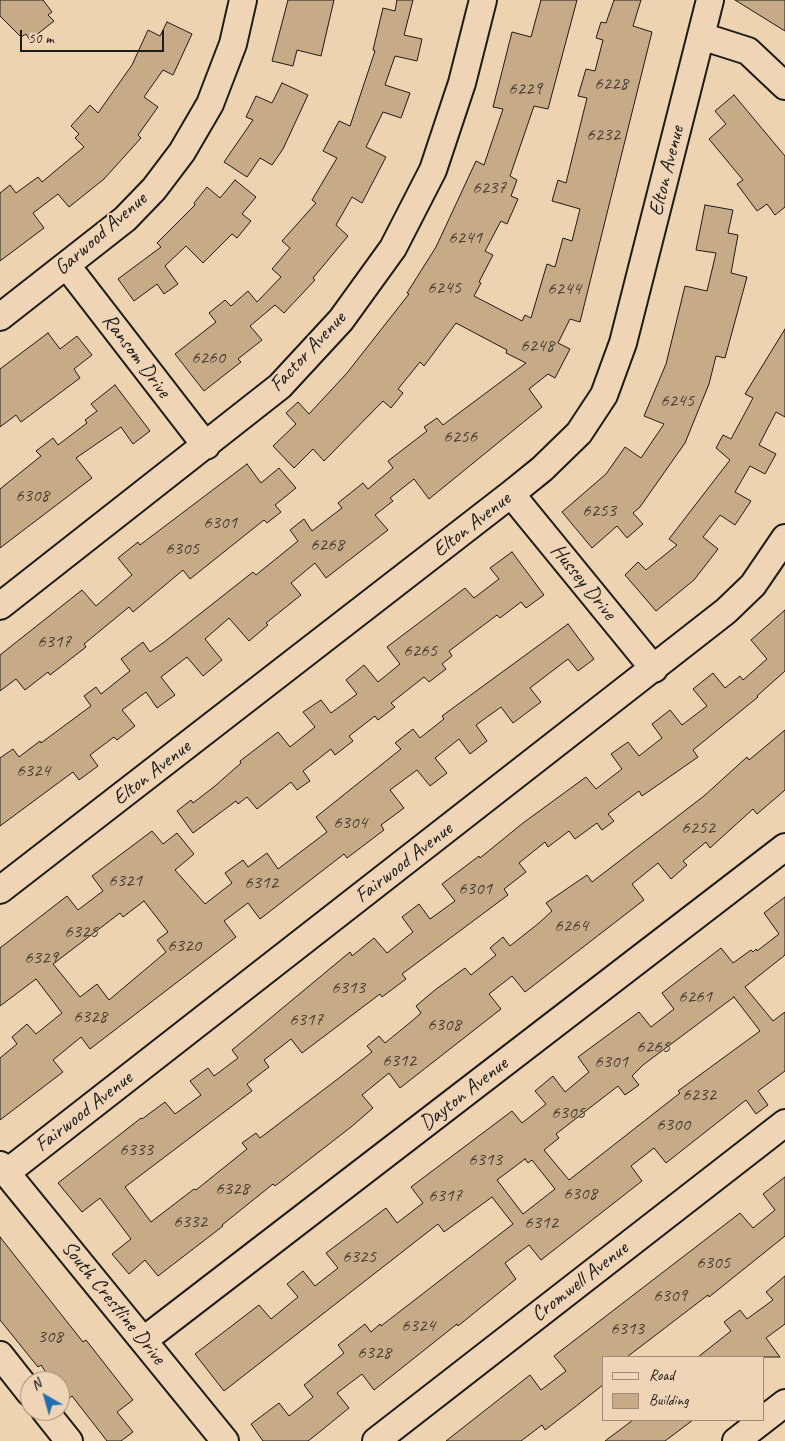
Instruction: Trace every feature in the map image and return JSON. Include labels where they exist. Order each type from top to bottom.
[{"type":"street","name":"Garwood Avenue","points":[[0,317],[125,219],[154,189],[182,152],[210,104],[233,44],[243,0]]},
{"type":"street","name":"Factor Avenue","points":[[0,606],[280,386],[341,320],[393,248],[433,170],[462,83],[483,0]]},
{"type":"street","name":"Elton Avenue","points":[[0,890],[511,494],[542,469],[578,433],[594,412],[613,376],[710,0]]},
{"type":"street","points":[[701,36],[748,51],[785,86]]},
{"type":"street","name":"Ransom Drive","points":[[67,266],[206,446]]},
{"type":"street","name":"Hussey Drive","points":[[511,494],[654,669]]},
{"type":"street","name":"Fairwood Avenue","points":[[3,1169],[654,669],[726,611],[753,585],[785,538]]},
{"type":"street","name":"Dayton Avenue","points":[[144,1340],[785,847]]},
{"type":"street","name":"Cromwell Avenue","points":[[376,1441],[785,1123]]},
{"type":"street","name":"South Crestline Drive","points":[[3,1169],[225,1441]]},
{"type":"street","points":[[0,1355],[20,1380]]},
{"type":"street","points":[[765,1419],[785,1403]]},
{"type":"street","points":[[53,1421],[69,1441]]},
{"type":"street","points":[[736,1441],[762,1421]]},
{"type":"building","points":[[0,0],[43,0],[52,12],[48,15],[54,21],[30,40],[26,34],[21,37],[0,16]]},
{"type":"building","points":[[288,0],[334,0],[321,56],[297,50],[293,66],[272,61]]},
{"type":"building","points":[[397,0],[413,0],[404,35],[422,39],[417,61],[395,56],[385,85],[410,93],[401,118],[383,112],[366,147],[386,157],[362,203],[352,197],[336,225],[348,236],[313,278],[315,280],[284,313],[275,305],[250,326],[262,340],[238,359],[241,362],[204,391],[175,354],[216,322],[209,313],[225,300],[231,306],[248,291],[257,302],[281,277],[272,269],[290,248],[282,241],[316,203],[312,200],[337,158],[323,151],[339,121],[350,126],[375,51],[373,50],[383,8],[395,11]]},
{"type":"building","points":[[541,0],[577,0],[548,109],[534,106],[510,176],[517,180],[511,196],[518,199],[507,224],[501,221],[485,251],[493,255],[474,296],[522,321],[525,315],[531,318],[547,264],[555,267],[563,238],[572,241],[580,209],[552,201],[558,180],[566,183],[587,98],[578,96],[586,69],[595,71],[603,40],[596,38],[601,22],[606,23],[614,0],[641,0],[633,26],[652,32],[580,322],[570,319],[558,343],[570,349],[555,378],[548,374],[529,389],[542,407],[429,499],[414,479],[390,498],[393,501],[375,515],[388,530],[326,578],[315,563],[291,583],[301,595],[266,623],[268,625],[249,641],[229,618],[205,639],[222,660],[203,676],[187,657],[161,677],[175,695],[157,708],[146,692],[122,710],[135,726],[117,740],[114,737],[90,755],[98,766],[79,780],[73,772],[0,826],[0,758],[13,749],[19,757],[91,706],[84,696],[96,687],[101,694],[130,671],[121,659],[143,642],[150,652],[163,643],[253,572],[256,575],[298,541],[290,530],[304,519],[312,531],[342,508],[338,503],[363,483],[368,489],[393,468],[388,461],[427,431],[424,427],[437,418],[443,425],[526,363],[506,353],[507,350],[456,323],[424,366],[420,362],[398,389],[403,393],[391,408],[383,401],[324,461],[313,449],[294,468],[273,446],[296,424],[286,413],[298,402],[309,414],[347,373],[409,294],[407,293],[436,247],[476,161],[484,165],[503,109],[493,107],[512,32],[531,37]]},
{"type":"building","points":[[735,0],[785,0],[785,31]]},
{"type":"building","points":[[167,22],[192,34],[173,75],[163,70],[144,97],[158,107],[138,135],[141,138],[104,179],[69,207],[58,194],[33,213],[44,228],[0,261],[0,193],[10,185],[16,193],[38,177],[42,182],[84,147],[75,138],[79,134],[71,126],[90,105],[98,113],[132,65],[148,30],[160,36]]},
{"type":"building","points":[[282,83],[308,95],[283,149],[272,165],[260,158],[247,177],[224,162],[253,120],[246,117],[256,96],[272,103]]},
{"type":"building","points":[[734,95],[785,156],[785,207],[775,215],[767,204],[757,211],[737,184],[743,180],[709,139],[726,124],[715,111]]},
{"type":"building","points":[[235,180],[256,197],[242,214],[251,221],[237,238],[232,234],[203,263],[186,246],[165,266],[178,284],[164,294],[157,284],[134,301],[118,279],[161,247],[157,243],[195,205],[194,203],[207,187],[220,198]]},
{"type":"building","points":[[705,205],[733,210],[728,233],[738,235],[731,273],[747,277],[725,358],[716,356],[709,384],[685,443],[640,507],[633,513],[643,524],[627,538],[617,526],[592,548],[562,512],[606,474],[625,447],[641,458],[664,424],[644,416],[666,364],[685,286],[707,291],[716,253],[696,250]]},
{"type":"building","points":[[785,329],[785,417],[776,412],[759,445],[776,454],[765,474],[750,466],[735,492],[751,501],[735,525],[720,515],[703,537],[718,549],[694,580],[656,611],[625,575],[638,562],[646,570],[677,545],[669,539],[730,460],[716,448],[723,435],[731,439],[753,398],[745,394]]},
{"type":"building","points":[[48,333],[60,349],[77,336],[92,355],[74,369],[80,378],[21,422],[16,415],[0,427],[0,369]]},
{"type":"building","points":[[115,385],[150,431],[133,444],[121,427],[76,458],[92,478],[0,548],[0,489],[41,456],[36,451],[53,438],[58,445],[87,423],[85,420],[97,411],[91,404]]},
{"type":"building","points":[[247,464],[261,483],[279,468],[296,488],[275,505],[281,512],[267,523],[264,520],[190,579],[183,570],[133,612],[129,607],[84,644],[86,647],[50,675],[48,672],[25,690],[16,679],[0,691],[0,655],[82,590],[96,606],[132,575],[118,558],[138,542],[140,545]]},
{"type":"building","points":[[512,552],[544,595],[526,608],[521,602],[500,618],[497,615],[449,651],[452,656],[442,664],[446,669],[429,682],[424,677],[391,703],[395,707],[378,720],[375,716],[349,736],[353,741],[335,755],[331,749],[303,771],[310,781],[297,790],[291,782],[257,809],[247,797],[238,804],[236,801],[193,833],[177,811],[191,800],[193,803],[215,786],[241,763],[240,761],[278,732],[290,747],[315,727],[303,712],[321,700],[331,713],[357,694],[346,680],[364,665],[378,682],[400,664],[387,647],[465,588],[474,598],[499,579],[490,568]]},
{"type":"building","points":[[785,610],[785,671],[758,697],[693,750],[698,757],[642,796],[639,791],[608,814],[614,821],[602,830],[597,823],[575,839],[569,831],[548,847],[545,842],[519,863],[526,872],[504,889],[508,895],[402,974],[406,979],[382,997],[380,994],[302,1053],[291,1039],[264,1060],[269,1067],[247,1084],[252,1091],[125,1187],[151,1222],[194,1189],[196,1190],[247,1149],[242,1143],[256,1133],[260,1138],[372,1052],[367,1046],[379,1036],[385,1043],[412,1021],[421,1013],[416,1006],[435,990],[465,968],[471,975],[496,955],[490,948],[503,937],[510,946],[539,923],[552,911],[546,903],[587,875],[592,882],[704,796],[747,757],[749,760],[785,730],[785,790],[757,814],[753,809],[710,848],[706,842],[683,861],[687,865],[671,879],[658,863],[632,884],[644,900],[525,992],[512,976],[489,994],[501,1009],[400,1088],[389,1073],[362,1095],[373,1108],[275,1186],[273,1184],[223,1226],[158,1276],[145,1260],[129,1274],[112,1254],[131,1239],[100,1198],[82,1212],[58,1183],[141,1118],[165,1102],[175,1114],[201,1095],[190,1081],[208,1068],[214,1076],[238,1058],[232,1050],[350,952],[352,956],[374,938],[387,953],[413,932],[402,917],[419,904],[430,919],[455,901],[442,884],[479,856],[480,858],[523,823],[586,777],[596,789],[622,769],[611,754],[628,742],[639,756],[662,738],[652,724],[670,710],[682,725],[707,706],[693,689],[713,673],[725,688],[740,676],[743,680],[767,659],[751,640]]},
{"type":"building","points":[[568,624],[594,659],[578,671],[568,659],[530,688],[541,702],[513,723],[501,707],[476,725],[487,741],[470,754],[459,739],[435,758],[447,773],[430,786],[417,770],[390,790],[404,808],[381,825],[384,830],[347,858],[344,854],[260,919],[248,903],[224,921],[236,937],[90,1049],[81,1037],[53,1060],[63,1072],[0,1120],[0,1058],[17,1044],[12,1037],[27,1024],[36,1034],[62,1013],[36,979],[0,1006],[0,948],[67,896],[78,910],[103,891],[92,876],[152,831],[163,844],[177,833],[194,854],[175,870],[205,904],[232,883],[225,873],[243,860],[248,867],[267,853],[278,869],[327,832],[316,817],[401,749],[395,743],[413,729],[420,738],[444,719],[442,716]],"holes":[[[144,901],[168,932],[157,940],[166,952],[109,1000],[97,984],[80,997],[53,964],[120,913],[123,917]]]},
{"type":"building","points":[[785,897],[785,955],[745,987],[773,1021],[785,1012],[785,1071],[758,1091],[768,1105],[756,1114],[746,1100],[666,1163],[654,1148],[631,1166],[642,1181],[541,1260],[529,1245],[505,1263],[516,1279],[458,1326],[457,1324],[374,1390],[362,1374],[337,1393],[349,1408],[308,1441],[263,1441],[251,1424],[279,1403],[289,1416],[313,1397],[304,1385],[344,1353],[338,1345],[365,1324],[371,1332],[380,1324],[381,1326],[513,1224],[492,1197],[444,1232],[438,1224],[224,1391],[195,1354],[259,1305],[271,1319],[298,1297],[287,1284],[303,1271],[315,1286],[338,1268],[326,1253],[386,1208],[397,1223],[423,1203],[411,1187],[512,1111],[522,1123],[546,1104],[535,1091],[553,1076],[565,1092],[589,1072],[578,1057],[639,1012],[651,1027],[674,1009],[662,993],[721,948],[733,963],[751,950],[753,952],[756,949],[757,951],[779,934],[764,913]],"holes":[[[734,997],[760,1031],[678,1091],[680,1093],[569,1180],[544,1150],[559,1138],[556,1134],[618,1086],[625,1095],[639,1085],[632,1076],[643,1065]],[[525,1159],[528,1163],[532,1160],[555,1189],[523,1214],[497,1180]]]},
{"type":"building","points":[[785,1177],[785,1236],[709,1297],[708,1295],[628,1356],[602,1356],[602,1386],[575,1407],[545,1430],[542,1425],[521,1441],[446,1441],[530,1375],[541,1390],[566,1371],[554,1356],[740,1213],[753,1228],[775,1210],[763,1194]]},
{"type":"building","points":[[0,1237],[83,1342],[86,1340],[133,1400],[117,1412],[133,1432],[121,1441],[107,1441],[72,1396],[70,1398],[70,1371],[45,1371],[41,1365],[38,1367],[0,1320]]},
{"type":"building","points":[[785,1276],[785,1324],[766,1338],[780,1357],[699,1356],[731,1331],[724,1322],[740,1310],[747,1319],[773,1300],[766,1292]]},
{"type":"building","points":[[632,1421],[692,1421],[665,1441],[605,1441]]}]
